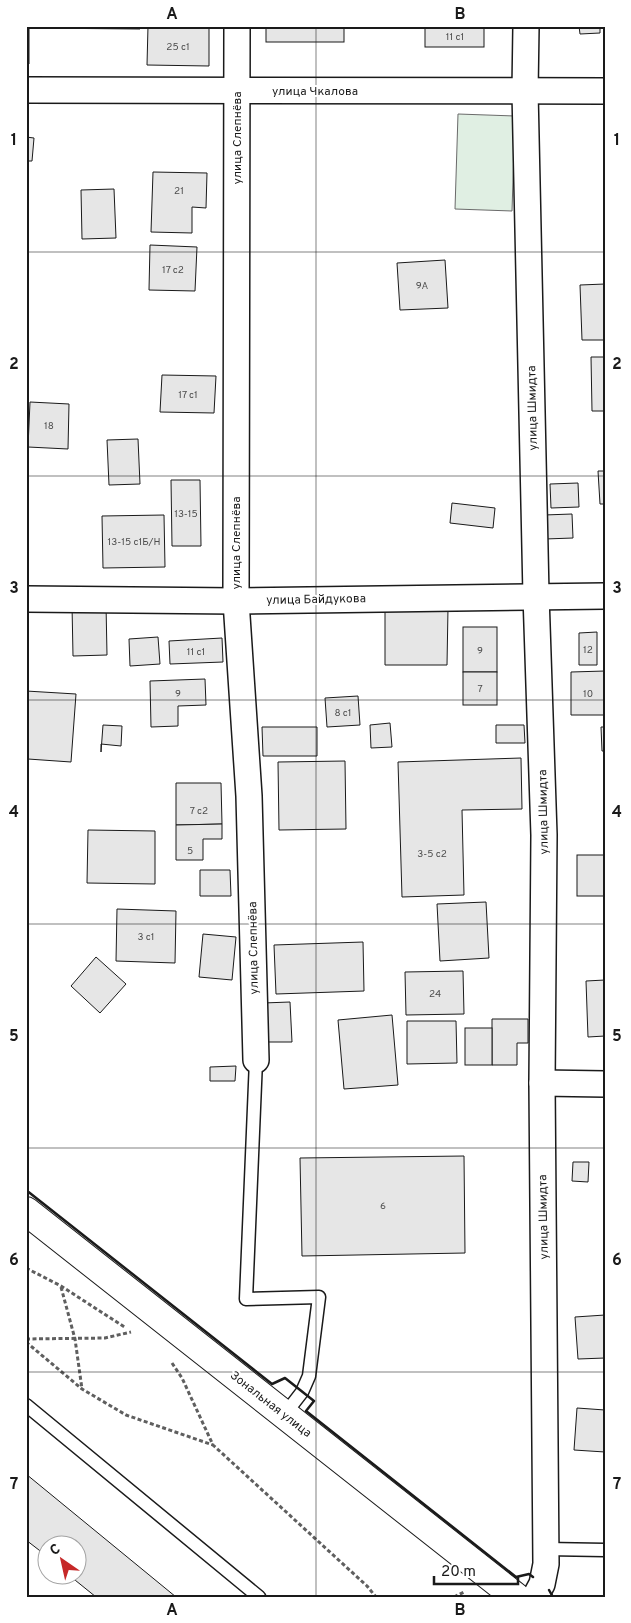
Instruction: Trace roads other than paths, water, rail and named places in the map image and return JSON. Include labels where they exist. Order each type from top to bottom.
[{"type":"street","name":"улица Слепнёва","points":[[237,26],[236,601],[249,796],[256,1060]]},
{"type":"street","name":"улица Шмидта","points":[[526,26],[525,91],[536,595],[544,835],[542,1083],[546,1564],[542,1584],[536,1597]]},
{"type":"street","name":"улица Чкалова","points":[[26,90],[605,91]]},
{"type":"street","name":"улица Байдукова","points":[[26,598],[236,601],[536,595],[605,596]]},
{"type":"street","points":[[542,1083],[605,1084]]},
{"type":"street","name":"Зональная улица","points":[[26,1211],[516,1597]]},
{"type":"lane","points":[[256,1060],[246,1299],[319,1297],[309,1376],[302,1392],[285,1414]]},
{"type":"lane","points":[[26,1405],[259,1597]]},
{"type":"lane","points":[[546,1548],[605,1550]]}]
